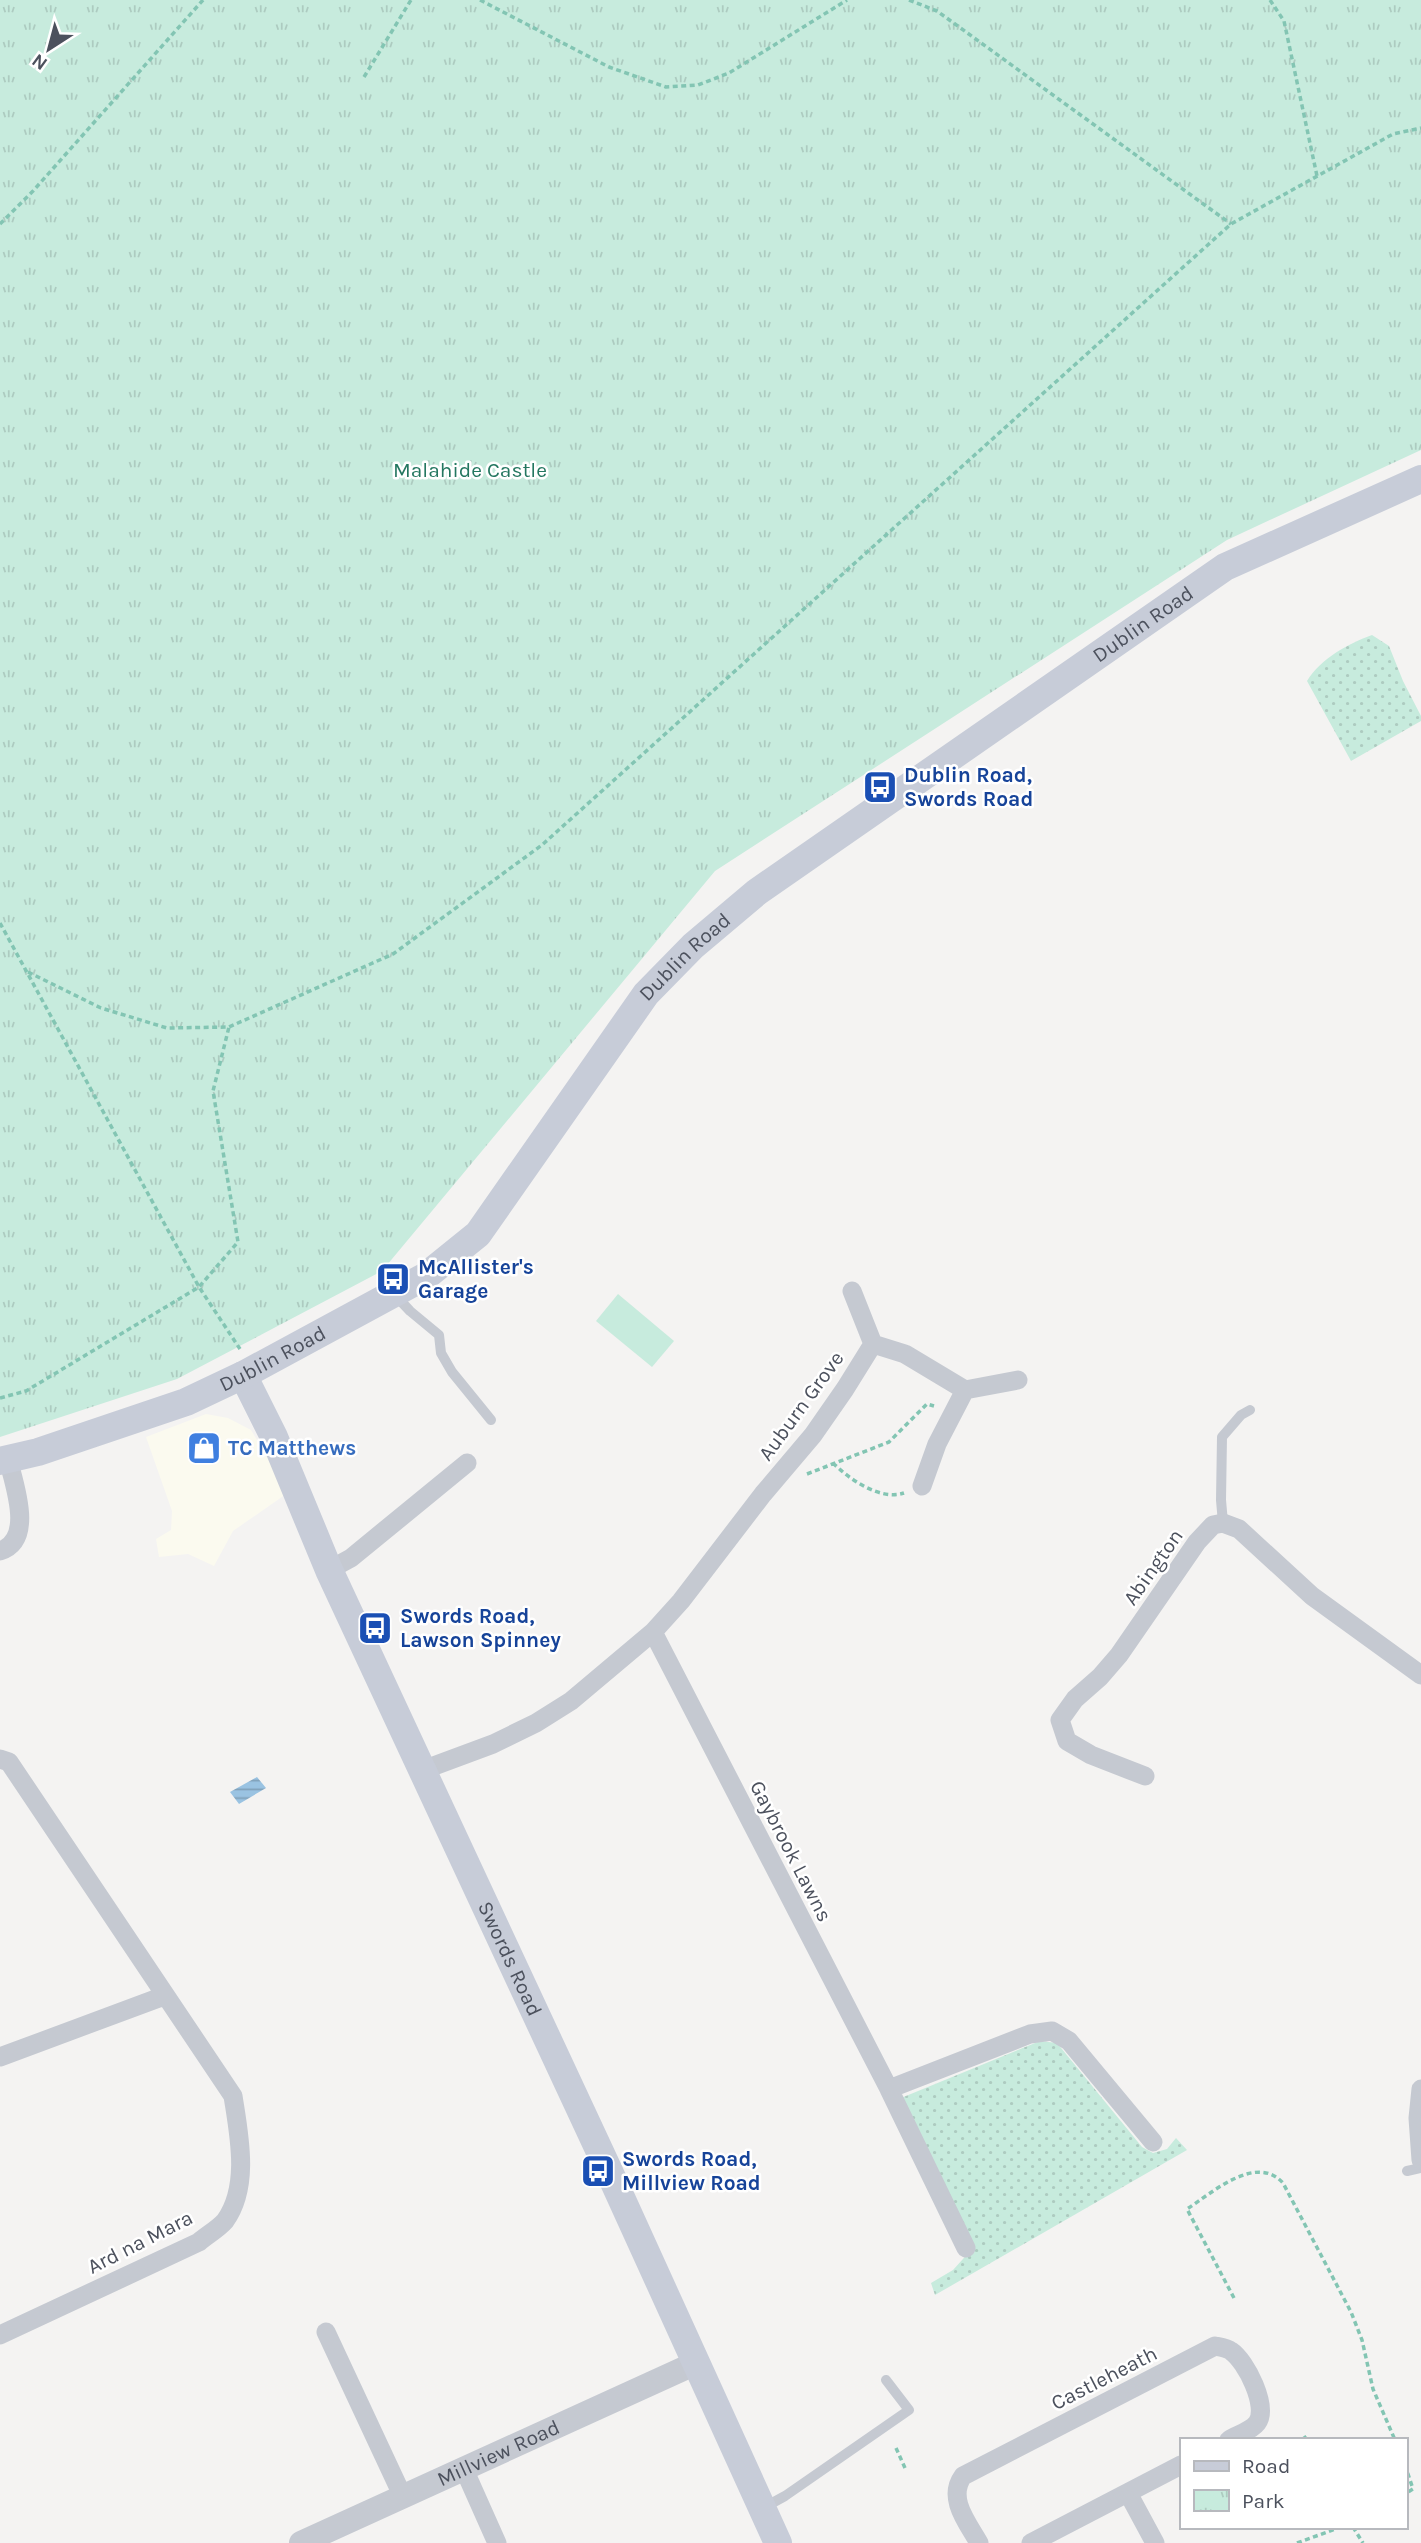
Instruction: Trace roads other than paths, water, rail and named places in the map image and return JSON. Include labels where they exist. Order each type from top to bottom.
[{"type":"main road","name":"Dublin Road","points":[[4,1460],[38,1452],[186,1402],[243,1375],[426,1276],[478,1234],[646,994],[694,946],[757,892],[1225,567],[1421,480]]},
{"type":"main road","name":"Swords Road","points":[[243,1375],[274,1437],[329,1570],[778,2543]]},
{"type":"street","name":"Auburn Grove","points":[[852,1291],[873,1344]]},
{"type":"street","name":"Auburn Grove","points":[[873,1344],[905,1354],[965,1390]]},
{"type":"street","name":"Auburn Grove","points":[[653,1632],[681,1601],[813,1435],[873,1344]]},
{"type":"street","points":[[922,1486],[937,1444],[965,1390],[1018,1380]]},
{"type":"street","points":[[0,1551],[7,1549],[18,1532],[21,1511],[4,1460]]},
{"type":"street","points":[[329,1570],[351,1558],[467,1463]]},
{"type":"street","points":[[1223,1523],[1240,1529],[1312,1596],[1421,1675]]},
{"type":"street","name":"Abington","points":[[1146,1776],[1091,1755],[1067,1741],[1060,1720],[1075,1699],[1119,1656],[1197,1542],[1213,1525],[1223,1523]]},
{"type":"street","points":[[423,1770],[493,1744],[536,1723],[571,1701],[653,1632]]},
{"type":"street","name":"Gaybrook Lawns","points":[[653,1632],[889,2090],[966,2248]]},
{"type":"street","name":"Ard na Mara","points":[[0,1759],[9,1762],[164,1997],[233,2096],[242,2150],[235,2203],[223,2223],[199,2242],[0,2335]]},
{"type":"street","points":[[0,2057],[164,1997]]},
{"type":"street","points":[[889,2090],[1030,2034],[1052,2031],[1069,2041],[1153,2142]]},
{"type":"street","points":[[1414,2166],[1421,2089]]},
{"type":"street","points":[[326,2332],[403,2497]]},
{"type":"street","name":"Castleheath","points":[[979,2543],[956,2498],[957,2485],[963,2476],[1215,2346],[1229,2350],[1240,2360],[1261,2401],[1262,2415],[1256,2426],[1233,2438]]},
{"type":"street","name":"Millview Road","points":[[301,2543],[696,2363]]},
{"type":"street","points":[[1031,2543],[1180,2466]]},
{"type":"street","points":[[464,2469],[497,2543]]},
{"type":"street","points":[[1128,2493],[1155,2543]]},
{"type":"lane","points":[[394,1294],[439,1335],[442,1353],[452,1372],[491,1420]]},
{"type":"lane","points":[[1223,1523],[1222,1437],[1241,1415],[1250,1410]]},
{"type":"lane","points":[[1414,2166],[1421,2168]]},
{"type":"lane","points":[[763,2508],[785,2496],[909,2410],[886,2380]]},
{"type":"water","points":[[257,1777],[266,1788],[239,1804],[230,1792]]},
{"type":"place","name":"Dublin Road, Swords Road","points":[[880,787]]},
{"type":"place","name":"McAllister's Garage","points":[[393,1279]]},
{"type":"place","name":"TC Matthews","points":[[204,1448]]},
{"type":"place","name":"Swords Road, Lawson Spinney","points":[[375,1628]]},
{"type":"place","name":"Swords Road, Millview Road","points":[[598,2171]]},
{"type":"park label","name":"Malahide Castle","points":[[470,470]]}]
